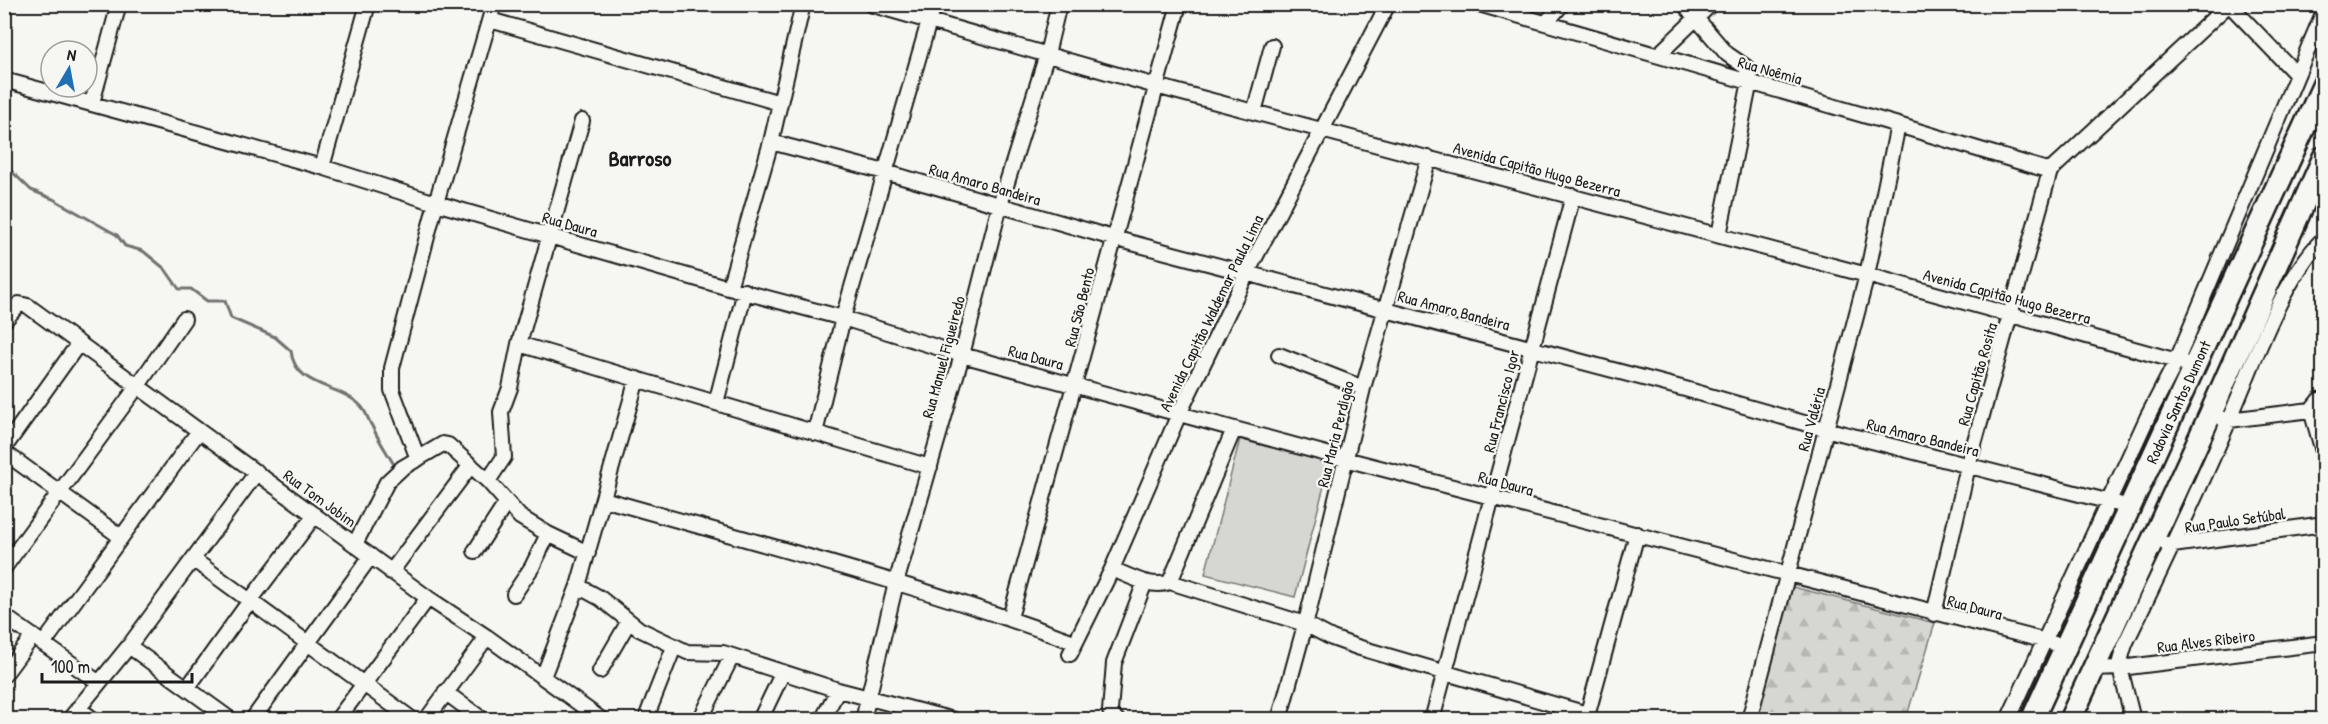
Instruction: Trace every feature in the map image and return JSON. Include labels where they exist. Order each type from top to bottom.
[{"type":"highway","name":"Rodovia Santos Dumont","points":[[2032,720],[2130,507],[2186,363],[2324,84]]},
{"type":"highway","name":"Rodovia Santos Dumont","points":[[2070,720],[2152,543],[2219,418],[2324,157]]},
{"type":"street","points":[[92,103],[119,4]]},
{"type":"street","points":[[322,167],[368,4]]},
{"type":"street","points":[[418,459],[392,390],[391,377],[436,203],[494,4]]},
{"type":"street","points":[[729,288],[771,142],[803,4]]},
{"type":"street","name":"Avenida Capitão Hugo Bezerra","points":[[870,4],[1156,86],[1719,235],[2186,363]]},
{"type":"street","points":[[815,433],[843,318],[934,4]]},
{"type":"street","name":"Rua Manuel Figueiredo","points":[[862,720],[896,583],[962,355],[1000,205],[1047,54],[1059,4]]},
{"type":"street","name":"Rua São Bento","points":[[1010,618],[1076,385],[1113,238],[1179,4]]},
{"type":"street","name":"Avenida Capitão Waldemar Paula Lima","points":[[1010,618],[1072,648],[1112,569],[1179,414],[1247,273],[1388,4]]},
{"type":"street","name":"Rua Noêmia","points":[[1479,4],[1898,124],[2050,171]]},
{"type":"street","points":[[1547,22],[1562,4]]},
{"type":"street","points":[[1684,4],[1727,54],[1746,67],[1750,81],[1719,235]]},
{"type":"street","points":[[1658,55],[1711,4]]},
{"type":"street","points":[[2050,171],[2229,4],[2297,75]]},
{"type":"street","points":[[2008,720],[2147,418],[2186,363],[2324,10]]},
{"type":"street","points":[[490,20],[780,103]]},
{"type":"street","points":[[1254,112],[1272,46]]},
{"type":"street","name":"Rua Daura","points":[[4,80],[322,167],[436,203],[729,288],[843,318],[962,355],[1345,459],[2065,646]]},
{"type":"street","points":[[488,481],[504,458],[501,412],[510,388],[519,344],[582,121]]},
{"type":"street","name":"Rua Valéria","points":[[1749,720],[1867,275],[1898,124]]},
{"type":"street","name":"Rua Amaro Bandeira","points":[[771,142],[885,172],[1113,238],[1685,388],[1826,429],[2130,507]]},
{"type":"street","name":"Rua Maria Perdigão","points":[[1280,720],[1363,388],[1429,158]]},
{"type":"street","name":"Rua Capitão Rosita","points":[[1935,614],[1968,466],[2050,171]]},
{"type":"street","name":"Rua Francisco Igor","points":[[1432,720],[1494,497],[1573,196]]},
{"type":"street","points":[[2133,720],[2120,661],[2125,644],[2173,545],[2219,418],[2295,275],[2310,251],[2324,238]]},
{"type":"street","points":[[716,403],[745,291]]},
{"type":"street","name":"Rua Tom Jobim","points":[[4,321],[19,304],[28,306],[391,572],[487,637],[602,720]]},
{"type":"street","points":[[4,568],[184,319]]},
{"type":"street","points":[[79,344],[4,450],[121,537]]},
{"type":"street","points":[[519,344],[930,467]]},
{"type":"street","points":[[1279,355],[1363,388]]},
{"type":"street","points":[[543,677],[578,586],[637,379]]},
{"type":"street","points":[[2219,418],[2311,410],[2319,400],[2324,402]]},
{"type":"street","points":[[2311,410],[2324,455]]},
{"type":"street","points":[[1170,582],[1234,429]]},
{"type":"street","points":[[4,675],[38,640],[121,537],[199,431]]},
{"type":"street","points":[[355,544],[387,482],[402,468],[443,444],[448,445],[488,481],[520,517],[548,534],[588,553]]},
{"type":"street","points":[[391,572],[471,465]]},
{"type":"street","points":[[69,720],[129,646],[257,472]]},
{"type":"street","points":[[603,499],[1010,618]]},
{"type":"street","points":[[475,551],[507,502]]},
{"type":"street","points":[[188,687],[315,515]]},
{"type":"street","name":"Rua Paulo Setúbal","points":[[2152,543],[2173,545],[2324,524]]},
{"type":"street","points":[[514,594],[532,567],[548,534]]},
{"type":"street","points":[[1112,569],[1145,582],[1162,585],[1170,582],[1305,624],[1332,638],[1586,717],[1636,534]]},
{"type":"street","points":[[252,720],[370,556]]},
{"type":"street","points":[[194,560],[414,720]]},
{"type":"street","points":[[1117,720],[1112,716],[1111,704],[1114,663],[1145,582]]},
{"type":"street","points":[[578,586],[600,598],[628,621],[687,652],[723,653],[838,690],[954,720]]},
{"type":"street","points":[[337,720],[428,598]]},
{"type":"street","points":[[4,616],[99,682]]},
{"type":"street","points":[[600,672],[628,621]]},
{"type":"street","points":[[426,720],[487,637]]},
{"type":"street","name":"Rua Alves Ribeiro","points":[[2092,669],[2121,668],[2324,643]]},
{"type":"street","points":[[129,646],[231,720]]},
{"type":"street","points":[[648,713],[674,647]]},
{"type":"street","points":[[700,720],[732,656]]},
{"type":"street","points":[[760,720],[783,672]]},
{"type":"street","points":[[822,720],[838,690]]},
{"type":"street","points":[[445,692],[483,720]]},
{"type":"street","points":[[78,708],[94,720]]},
{"type":"green space","points":[[1240,439],[1330,463],[1295,597],[1205,574]]},
{"type":"green space","points":[[1789,586],[1935,623],[1906,719],[1752,720]]},
{"type":"waterway","points":[[4,164],[31,190],[53,199],[117,235],[125,246],[143,251],[165,269],[179,289],[191,289],[207,301],[225,301],[231,318],[275,337],[291,351],[294,363],[309,379],[342,393],[361,406],[393,463]]},
{"type":"district","name":"Barroso","points":[[640,158]]}]
